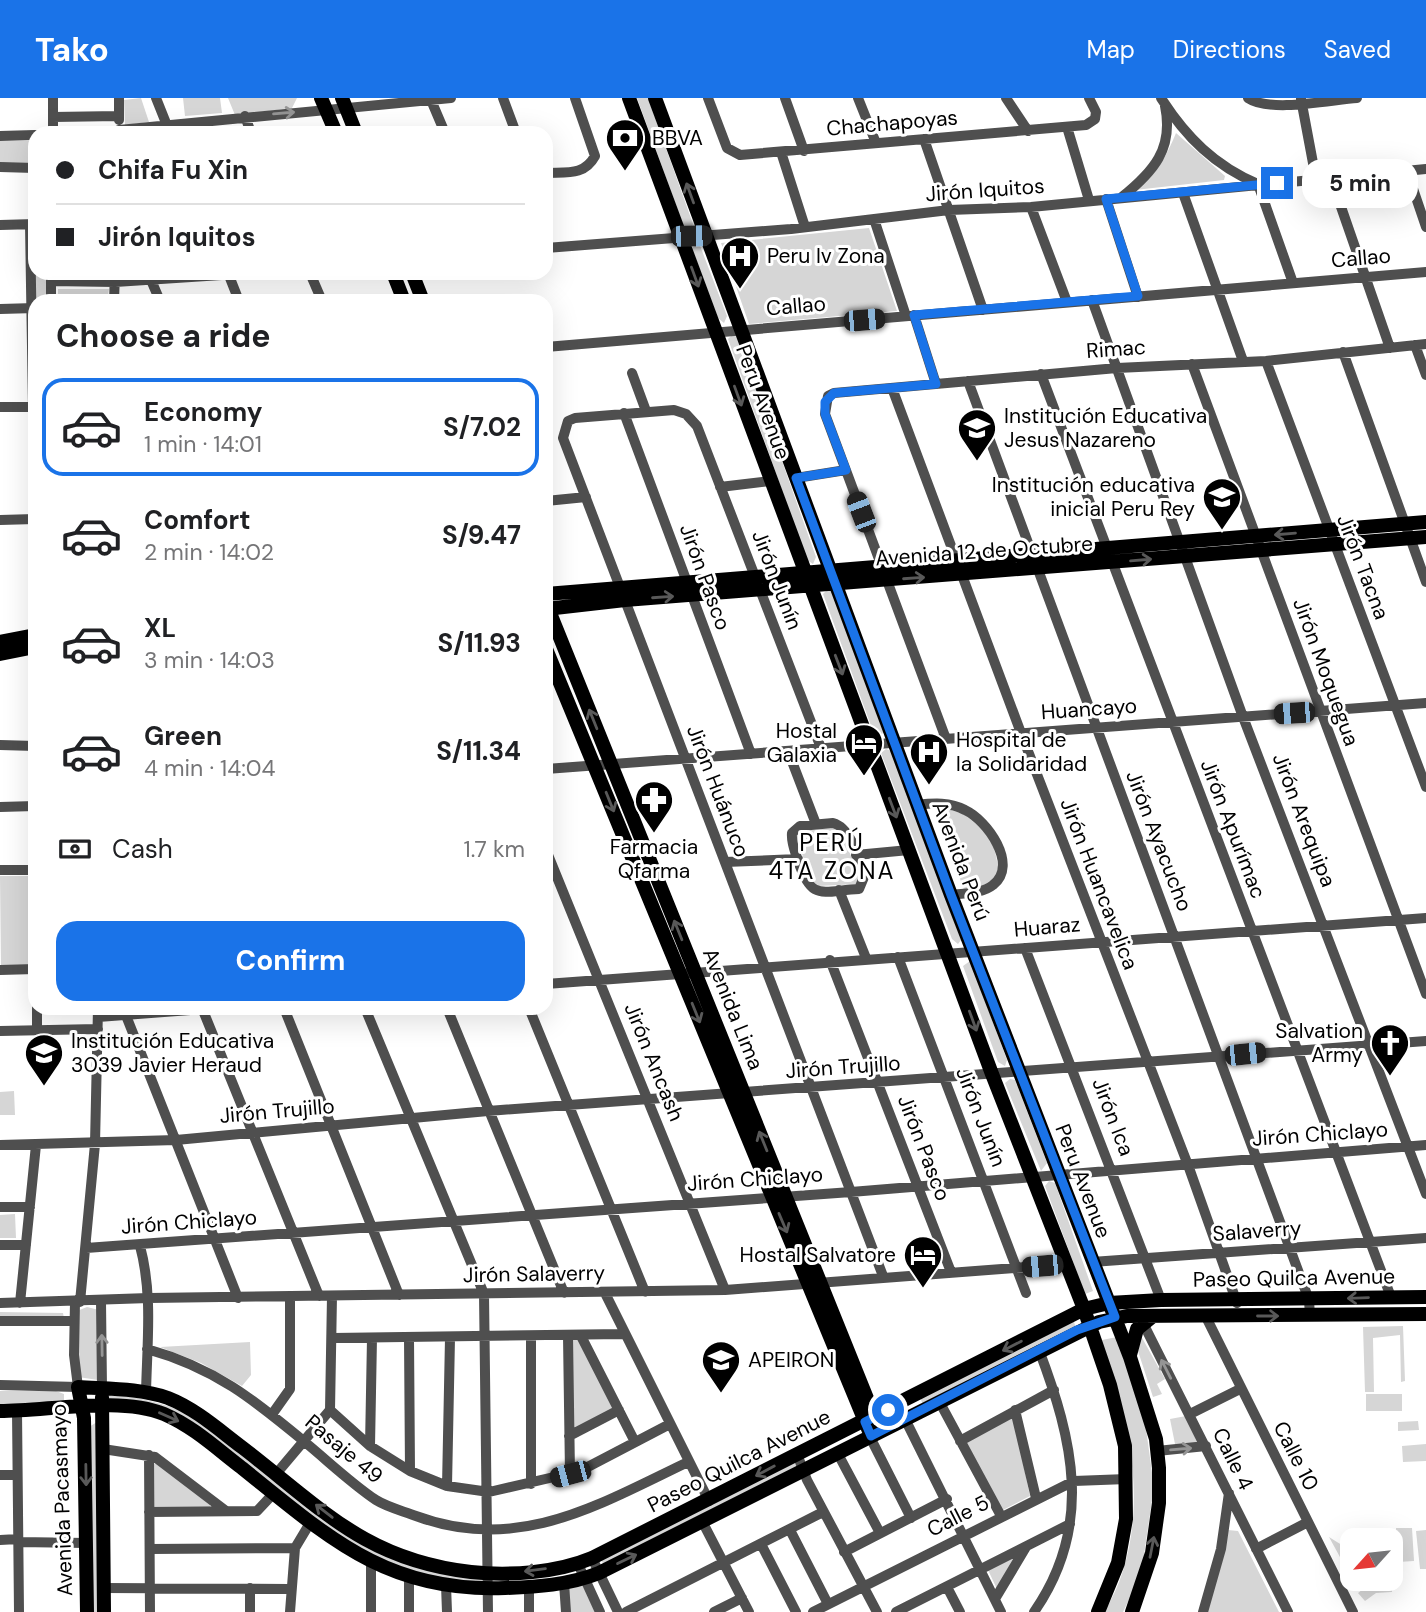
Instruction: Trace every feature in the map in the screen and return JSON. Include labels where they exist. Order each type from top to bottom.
[{"type":"main road","name":"Peru Avenue","points":[[629,98],[992,1074],[1084,1308]]},
{"type":"main road","name":"Peru Avenue","points":[[655,98],[832,577]]},
{"type":"main road","points":[[344,102],[353,126]]},
{"type":"main road","points":[[323,103],[332,126]]},
{"type":"main road","name":"Avenida 12 de Octubre","points":[[689,588],[755,576],[804,572],[832,577],[887,579],[1185,556],[1260,543],[1408,531],[1426,523]]},
{"type":"main road","name":"Avenida 12 de Octubre","points":[[1408,531],[1426,537]]},
{"type":"main road","name":"Avenida 12 de Octubre","points":[[553,594],[689,588],[760,590],[809,586],[832,577],[881,565],[1180,542],[1260,543]]},
{"type":"main road","name":"Avenida Perú","points":[[832,577],[1020,1073]]},
{"type":"main road","name":"Avenida 12 de Octubre","points":[[553,606],[622,593]]},
{"type":"main road","name":"Avenida Lima","points":[[553,622],[611,764],[687,972]]},
{"type":"main road","points":[[0,642],[28,636]]},
{"type":"main road","points":[[0,654],[28,648]]},
{"type":"main road","name":"Avenida Lima","points":[[553,666],[594,765],[687,972],[875,1436]]},
{"type":"main road","name":"Peru Avenue","points":[[1020,1073],[1130,1357],[1157,1451],[1159,1503],[1154,1538],[1144,1582],[1132,1612]]},
{"type":"main road","name":"Paseo Quilca Avenue","points":[[0,1411],[102,1407],[161,1413],[183,1423],[310,1523],[370,1563],[409,1577],[446,1585],[488,1581],[585,1561],[709,1501],[1084,1308],[1112,1310],[1161,1300],[1426,1297]]},
{"type":"main road","points":[[1084,1308],[1125,1446],[1127,1479],[1122,1545],[1098,1612]]},
{"type":"main road","points":[[1112,1310],[1148,1320],[1426,1314]]},
{"type":"main road","name":"Paseo Quilca Avenue","points":[[78,1387],[146,1393],[167,1398],[201,1415],[342,1525],[386,1552],[431,1567],[488,1581],[528,1587],[564,1583],[599,1573],[875,1436],[1112,1310]]},
{"type":"main road","points":[[1130,1357],[1133,1336],[1148,1320]]},
{"type":"main road","name":"Avenida Pacasmayo","points":[[78,1387],[82,1407],[87,1612]]},
{"type":"main road","name":"Avenida Pacasmayo","points":[[102,1389],[104,1612]]},
{"type":"street","points":[[53,98],[53,126]]},
{"type":"street","points":[[119,98],[119,126]]},
{"type":"street","points":[[156,98],[167,126]]},
{"type":"street","points":[[362,98],[373,105]]},
{"type":"street","points":[[186,126],[323,103],[373,105],[451,98]]},
{"type":"street","points":[[503,98],[513,126]]},
{"type":"street","points":[[553,173],[580,172],[588,168],[595,156],[575,98]]},
{"type":"street","name":"Chachapoyas","points":[[708,98],[727,148],[740,155],[1086,125],[1095,120],[1096,112],[1089,98]]},
{"type":"street","points":[[785,98],[804,151]]},
{"type":"street","points":[[858,98],[876,143]]},
{"type":"street","points":[[1006,98],[1028,131]]},
{"type":"street","points":[[1248,98],[1256,103],[1273,105],[1301,100],[1357,98]]},
{"type":"street","points":[[431,100],[442,126]]},
{"type":"street","points":[[1301,100],[1315,179]]},
{"type":"street","points":[[1163,101],[1208,155],[1224,168],[1258,184],[1293,284]]},
{"type":"street","points":[[1122,197],[1148,176],[1157,162],[1168,122],[1163,101]]},
{"type":"street","points":[[53,117],[119,116]]},
{"type":"street","points":[[245,116],[249,126]]},
{"type":"street","points":[[1067,127],[1089,200]]},
{"type":"street","points":[[0,136],[28,135]]},
{"type":"street","points":[[924,139],[983,310]]},
{"type":"street","points":[[781,152],[805,227]]},
{"type":"street","points":[[0,167],[28,168]]},
{"type":"street","name":"Jirón Iquitos","points":[[553,247],[805,227],[949,210],[1031,207],[1426,169]]},
{"type":"street","points":[[1407,171],[1426,227]]},
{"type":"street","points":[[1331,178],[1390,348]]},
{"type":"street","points":[[1183,193],[1243,361]]},
{"type":"street","points":[[1106,199],[1138,296]]},
{"type":"street","points":[[1031,207],[1067,303]]},
{"type":"street","points":[[874,219],[936,384]]},
{"type":"street","points":[[0,225],[28,224]]},
{"type":"street","name":"Callao","points":[[553,346],[1426,272]]},
{"type":"street","name":"Jirón Arequipa","points":[[1092,300],[1243,717],[1426,1194]]},
{"type":"street","points":[[0,309],[28,308]]},
{"type":"street","points":[[1420,345],[1426,375]]},
{"type":"street","name":"Rimac","points":[[846,470],[825,414],[825,402],[834,393],[1117,368],[1266,360],[1420,345]]},
{"type":"street","points":[[1343,352],[1426,582]]},
{"type":"street","name":"Jirón Tacna","points":[[1266,360],[1426,787]]},
{"type":"street","name":"Jirón Moquegua","points":[[1192,364],[1426,994]]},
{"type":"street","points":[[624,413],[646,411],[632,373]]},
{"type":"street","name":"Jirón Apurímac","points":[[1041,374],[1391,1297]]},
{"type":"street","name":"Jirón Ayacucho","points":[[968,381],[1095,728],[1259,1158],[1309,1300],[1310,1316]]},
{"type":"street","name":"Jirón Huancavelica","points":[[892,387],[1100,943],[1188,1165],[1237,1299],[1237,1316]]},
{"type":"street","points":[[0,407],[28,407]]},
{"type":"street","name":"Jirón Junín","points":[[646,411],[680,411],[697,426],[821,748]]},
{"type":"street","name":"Jirón Huánuco","points":[[624,413],[575,418],[565,426],[563,438],[883,1276]]},
{"type":"street","name":"Jirón Pasco","points":[[624,413],[751,754]]},
{"type":"street","points":[[796,478],[846,470],[946,739]]},
{"type":"street","points":[[720,487],[770,481]]},
{"type":"street","points":[[553,500],[586,497]]},
{"type":"street","points":[[0,520],[28,519]]},
{"type":"street","points":[[0,635],[16,637]]},
{"type":"street","name":"Huancayo","points":[[553,768],[1426,703]]},
{"type":"street","points":[[0,745],[28,746]]},
{"type":"street","points":[[788,751],[816,824]]},
{"type":"street","points":[[917,805],[949,804],[966,810],[983,823],[999,850],[1001,871],[994,884],[981,891],[951,895]]},
{"type":"street","points":[[0,807],[28,806]]},
{"type":"street","points":[[816,824],[841,826],[856,855],[864,884],[859,889],[812,889],[805,880],[792,841],[793,831],[800,826],[816,824]]},
{"type":"street","points":[[856,855],[909,850]]},
{"type":"street","points":[[725,862],[798,859]]},
{"type":"street","name":"Jirón Ancash","points":[[553,867],[725,1290]]},
{"type":"street","points":[[0,870],[28,870]]},
{"type":"street","points":[[839,890],[866,958]]},
{"type":"street","name":"Huaraz","points":[[553,983],[830,960],[973,953],[1251,929],[1426,918]]},
{"type":"street","name":"Jirón Ica","points":[[1025,948],[1161,1300]]},
{"type":"street","name":"Jirón Junín","points":[[898,957],[1026,1293]]},
{"type":"street","name":"Jirón Pasco","points":[[830,960],[951,1272]]},
{"type":"street","points":[[0,970],[28,969]]},
{"type":"street","points":[[37,1015],[37,1030]]},
{"type":"street","points":[[125,1015],[238,1298]]},
{"type":"street","points":[[205,1015],[296,1233],[319,1296]]},
{"type":"street","points":[[287,1015],[399,1295]]},
{"type":"street","points":[[368,1015],[484,1294],[489,1492],[488,1612]]},
{"type":"street","points":[[450,1015],[564,1293]]},
{"type":"street","points":[[532,1015],[645,1292]]},
{"type":"street","points":[[0,1031],[37,1030],[98,1018]]},
{"type":"street","name":"Avenida Pacasmayo","points":[[78,1387],[74,1321],[86,1248],[95,1144],[98,1018]]},
{"type":"street","name":"Jirón Trujillo","points":[[0,1145],[176,1140],[488,1111],[946,1079],[1369,1043],[1426,1041]]},
{"type":"street","points":[[20,1303],[36,1145]]},
{"type":"street","name":"Jirón Chiclayo","points":[[86,1248],[140,1246],[533,1213],[851,1192],[1426,1145]]},
{"type":"street","points":[[0,1207],[30,1208]]},
{"type":"street","name":"Salaverry","points":[[1092,1262],[1426,1238]]},
{"type":"street","points":[[0,1245],[26,1245]]},
{"type":"street","points":[[140,1246],[148,1275],[149,1298],[146,1393]]},
{"type":"street","name":"Jirón Salaverry","points":[[0,1304],[149,1298],[725,1290],[1067,1264]]},
{"type":"street","points":[[604,1293],[668,1425],[709,1501]]},
{"type":"street","points":[[276,1474],[330,1410],[332,1296]]},
{"type":"street","points":[[273,1413],[290,1389],[290,1297]]},
{"type":"street","name":"Avenida Pacasmayo","points":[[101,1301],[102,1389]]},
{"type":"street","name":"Calle 10","points":[[1206,1317],[1353,1612]]},
{"type":"street","name":"Calle 4","points":[[1148,1320],[1190,1415],[1287,1612]]},
{"type":"street","points":[[0,1321],[74,1321]]},
{"type":"street","points":[[333,1338],[623,1334]]},
{"type":"street","points":[[568,1336],[570,1474]]},
{"type":"street","points":[[581,1336],[635,1442]]},
{"type":"street","points":[[531,1337],[531,1484]]},
{"type":"street","points":[[370,1446],[372,1338]]},
{"type":"street","points":[[409,1338],[410,1471]]},
{"type":"street","points":[[447,1486],[450,1338]]},
{"type":"street","name":"Pasaje 49","points":[[147,1349],[201,1367],[273,1413],[378,1502],[446,1527],[488,1530],[554,1523],[688,1462]]},
{"type":"street","points":[[1034,1612],[1056,1574],[1070,1524],[1074,1481],[1062,1415],[1039,1350]]},
{"type":"street","points":[[0,1385],[78,1387]]},
{"type":"street","points":[[1190,1415],[1240,1389]]},
{"type":"street","points":[[960,1441],[1054,1390]]},
{"type":"street","points":[[939,1401],[1001,1516]]},
{"type":"street","points":[[330,1410],[370,1446],[410,1471],[447,1486],[489,1492],[570,1474],[668,1425]]},
{"type":"street","points":[[569,1436],[619,1410]]},
{"type":"street","points":[[1015,1410],[1036,1499]]},
{"type":"street","points":[[17,1411],[19,1612]]},
{"type":"street","points":[[905,1419],[1001,1612]]},
{"type":"street","points":[[875,1436],[911,1518]]},
{"type":"street","points":[[1157,1451],[1206,1446]]},
{"type":"street","points":[[103,1449],[149,1455],[163,1462],[226,1511]]},
{"type":"street","points":[[797,1454],[823,1512],[877,1612]]},
{"type":"street","points":[[838,1454],[880,1533]]},
{"type":"street","points":[[149,1455],[150,1612]]},
{"type":"street","points":[[0,1475],[17,1475]]},
{"type":"street","name":"Calle 5","points":[[813,1612],[1074,1481],[1127,1479]]},
{"type":"street","points":[[1203,1612],[1220,1549],[1229,1493]]},
{"type":"street","points":[[149,1512],[257,1511],[274,1494]]},
{"type":"street","points":[[844,1552],[947,1499]]},
{"type":"street","points":[[626,1612],[823,1512]]},
{"type":"street","points":[[703,1522],[749,1612]]},
{"type":"street","points":[[1256,1549],[1308,1522]]},
{"type":"street","points":[[290,1612],[289,1589],[295,1548],[310,1523]]},
{"type":"street","points":[[897,1612],[916,1607],[947,1587],[1070,1524]]},
{"type":"street","points":[[790,1530],[828,1604]]},
{"type":"street","points":[[0,1540],[87,1543]]},
{"type":"street","points":[[761,1544],[796,1612]]},
{"type":"street","points":[[995,1599],[1026,1547]]},
{"type":"street","points":[[149,1549],[295,1548]]},
{"type":"street","points":[[585,1561],[599,1573],[618,1612]]},
{"type":"street","points":[[585,1561],[584,1579],[600,1612]]},
{"type":"street","points":[[370,1563],[371,1612]]},
{"type":"street","points":[[409,1577],[409,1612]]},
{"type":"street","points":[[564,1583],[566,1612]]},
{"type":"street","points":[[446,1585],[447,1612]]},
{"type":"street","points":[[528,1587],[529,1612]]},
{"type":"street","points":[[947,1587],[960,1612]]},
{"type":"street","points":[[103,1588],[289,1589]]},
{"type":"street","points":[[250,1588],[250,1612]]},
{"type":"street","points":[[714,1612],[742,1598]]},
{"type":"shaded area","points":[[141,98],[149,122],[125,125],[124,100]]},
{"type":"shaded area","points":[[183,98],[220,98],[222,113],[185,116]]},
{"type":"shaded area","points":[[228,98],[297,98],[292,108],[235,115]]},
{"type":"shaded area","points":[[637,98],[648,98],[693,224],[690,231],[684,227]]},
{"type":"shaded area","points":[[1176,133],[1225,176],[1224,180],[1135,190],[1160,164]]},
{"type":"shaded area","points":[[0,141],[28,141],[28,164],[0,164]]},
{"type":"shaded area","points":[[869,228],[897,311],[749,324],[721,243]]},
{"type":"shaded area","points":[[699,243],[727,316],[724,323],[718,318],[692,248]]},
{"type":"shaded area","points":[[35,280],[48,280],[48,294],[35,294]]},
{"type":"shaded area","points":[[58,289],[109,289],[108,294],[58,294]]},
{"type":"shaded area","points":[[732,335],[738,337],[816,557],[813,564],[807,560],[728,339]]},
{"type":"shaded area","points":[[827,590],[833,592],[883,732],[880,739],[874,734],[823,594]]},
{"type":"shaded area","points":[[886,749],[891,751],[961,940],[958,944],[952,939],[881,753]]},
{"type":"shaded area","points":[[934,806],[963,814],[981,825],[996,856],[999,872],[996,877],[980,887],[964,890]]},
{"type":"shaded area","points":[[835,828],[841,830],[860,880],[859,884],[818,886],[812,883],[796,836],[798,831]]},
{"type":"shaded area","points":[[0,876],[28,876],[28,968],[1,968]]},
{"type":"shaded area","points":[[970,961],[1007,1060],[1005,1066],[998,1062],[963,966]]},
{"type":"shaded area","points":[[1010,1079],[1015,1080],[1047,1163],[1041,1171],[1005,1083]]},
{"type":"shaded area","points":[[14,1091],[15,1115],[0,1115],[0,1092]]},
{"type":"shaded area","points":[[1049,1181],[1055,1183],[1093,1291],[1085,1294],[1045,1186]]},
{"type":"shaded area","points":[[15,1214],[16,1238],[0,1238],[0,1215]]},
{"type":"shaded area","points":[[87,1307],[99,1310],[98,1380],[78,1377],[77,1311]]},
{"type":"shaded area","points":[[0,1312],[63,1313],[64,1318],[0,1318]]},
{"type":"shaded area","points":[[1073,1319],[1076,1328],[923,1405],[920,1397]]},
{"type":"shaded area","points":[[1403,1326],[1405,1381],[1401,1382],[1400,1335],[1373,1338],[1374,1392],[1365,1392],[1363,1327]]},
{"type":"shaded area","points":[[1141,1336],[1165,1379],[1157,1384],[1162,1394],[1153,1397],[1138,1351]]},
{"type":"shaded area","points":[[1117,1337],[1143,1407],[1154,1487],[1141,1575],[1123,1612],[1104,1612],[1126,1561],[1134,1503],[1130,1451],[1097,1341]]},
{"type":"shaded area","points":[[578,1338],[614,1410],[571,1431],[571,1339]]},
{"type":"shaded area","points":[[250,1342],[251,1375],[242,1386],[201,1363],[160,1347]]},
{"type":"shaded area","points":[[0,1391],[56,1391],[64,1394],[64,1401],[0,1405]]},
{"type":"shaded area","points":[[107,1393],[156,1402],[202,1420],[364,1546],[390,1558],[481,1578],[483,1582],[441,1581],[364,1556],[202,1431],[109,1403]]},
{"type":"shaded area","points":[[1366,1394],[1402,1394],[1402,1411],[1366,1411]]},
{"type":"shaded area","points":[[1186,1416],[1200,1447],[1176,1449],[1170,1419]]},
{"type":"shaded area","points":[[1010,1417],[1014,1421],[1030,1496],[1001,1511],[963,1441]]},
{"type":"shaded area","points":[[1418,1421],[1419,1430],[1398,1431],[1398,1422]]},
{"type":"shaded area","points":[[97,1422],[98,1612],[90,1612],[89,1427]]},
{"type":"shaded area","points":[[1426,1444],[1426,1461],[1403,1462],[1402,1446]]},
{"type":"shaded area","points":[[796,1459],[799,1470],[604,1565],[600,1558]]},
{"type":"shaded area","points":[[157,1463],[210,1503],[210,1509],[153,1509],[153,1464]]},
{"type":"shaded area","points":[[1404,1528],[1412,1528],[1414,1561],[1404,1562]]},
{"type":"shaded area","points":[[1228,1530],[1238,1531],[1279,1612],[1207,1612]]},
{"type":"shaded area","points":[[1426,1530],[1426,1569],[1420,1569],[1416,1531]]},
{"type":"shaded area","points":[[1329,1537],[1340,1544],[1340,1557]]},
{"type":"shaded area","points":[[1016,1555],[997,1589],[988,1570]]},
{"type":"shaded area","points":[[582,1584],[595,1612],[567,1612],[565,1587]]},
{"type":"shaded area","points":[[1392,1591],[1376,1593],[1365,1601],[1358,1593]]},
{"type":"place","name":"BBVA","points":[[625,172]]},
{"type":"place","name":"Peru Iv Zona","points":[[740,290]]},
{"type":"place","name":"Institución Educativa Jesus Nazareno","points":[[977,462]]},
{"type":"place","name":"Institución educativa inicial Peru Rey","points":[[1222,531]]},
{"type":"place","name":"Hostal Galaxia","points":[[864,777]]},
{"type":"place","name":"Hospital de la Solidaridad","points":[[929,786]]},
{"type":"place","name":"Farmacia Qfarma","points":[[654,834]]},
{"type":"place","name":"Salvation Army","points":[[1390,1077]]},
{"type":"place","name":"Institución Educativa 3039 Javier Heraud","points":[[44,1087]]},
{"type":"place","name":"Hostal Salvatore","points":[[923,1289]]},
{"type":"place","name":"APEIRON","points":[[721,1394]]},
{"type":"district","name":"PERÚ 4TA ZONA","points":[[832,856]]},
{"type":"route","points":[[888,1410],[865,1422],[871,1436],[1077,1330],[1115,1317],[951,895],[796,478],[846,470],[825,414],[828,397],[834,393],[936,384],[914,315],[1138,296],[1106,199],[1277,183]]}]
